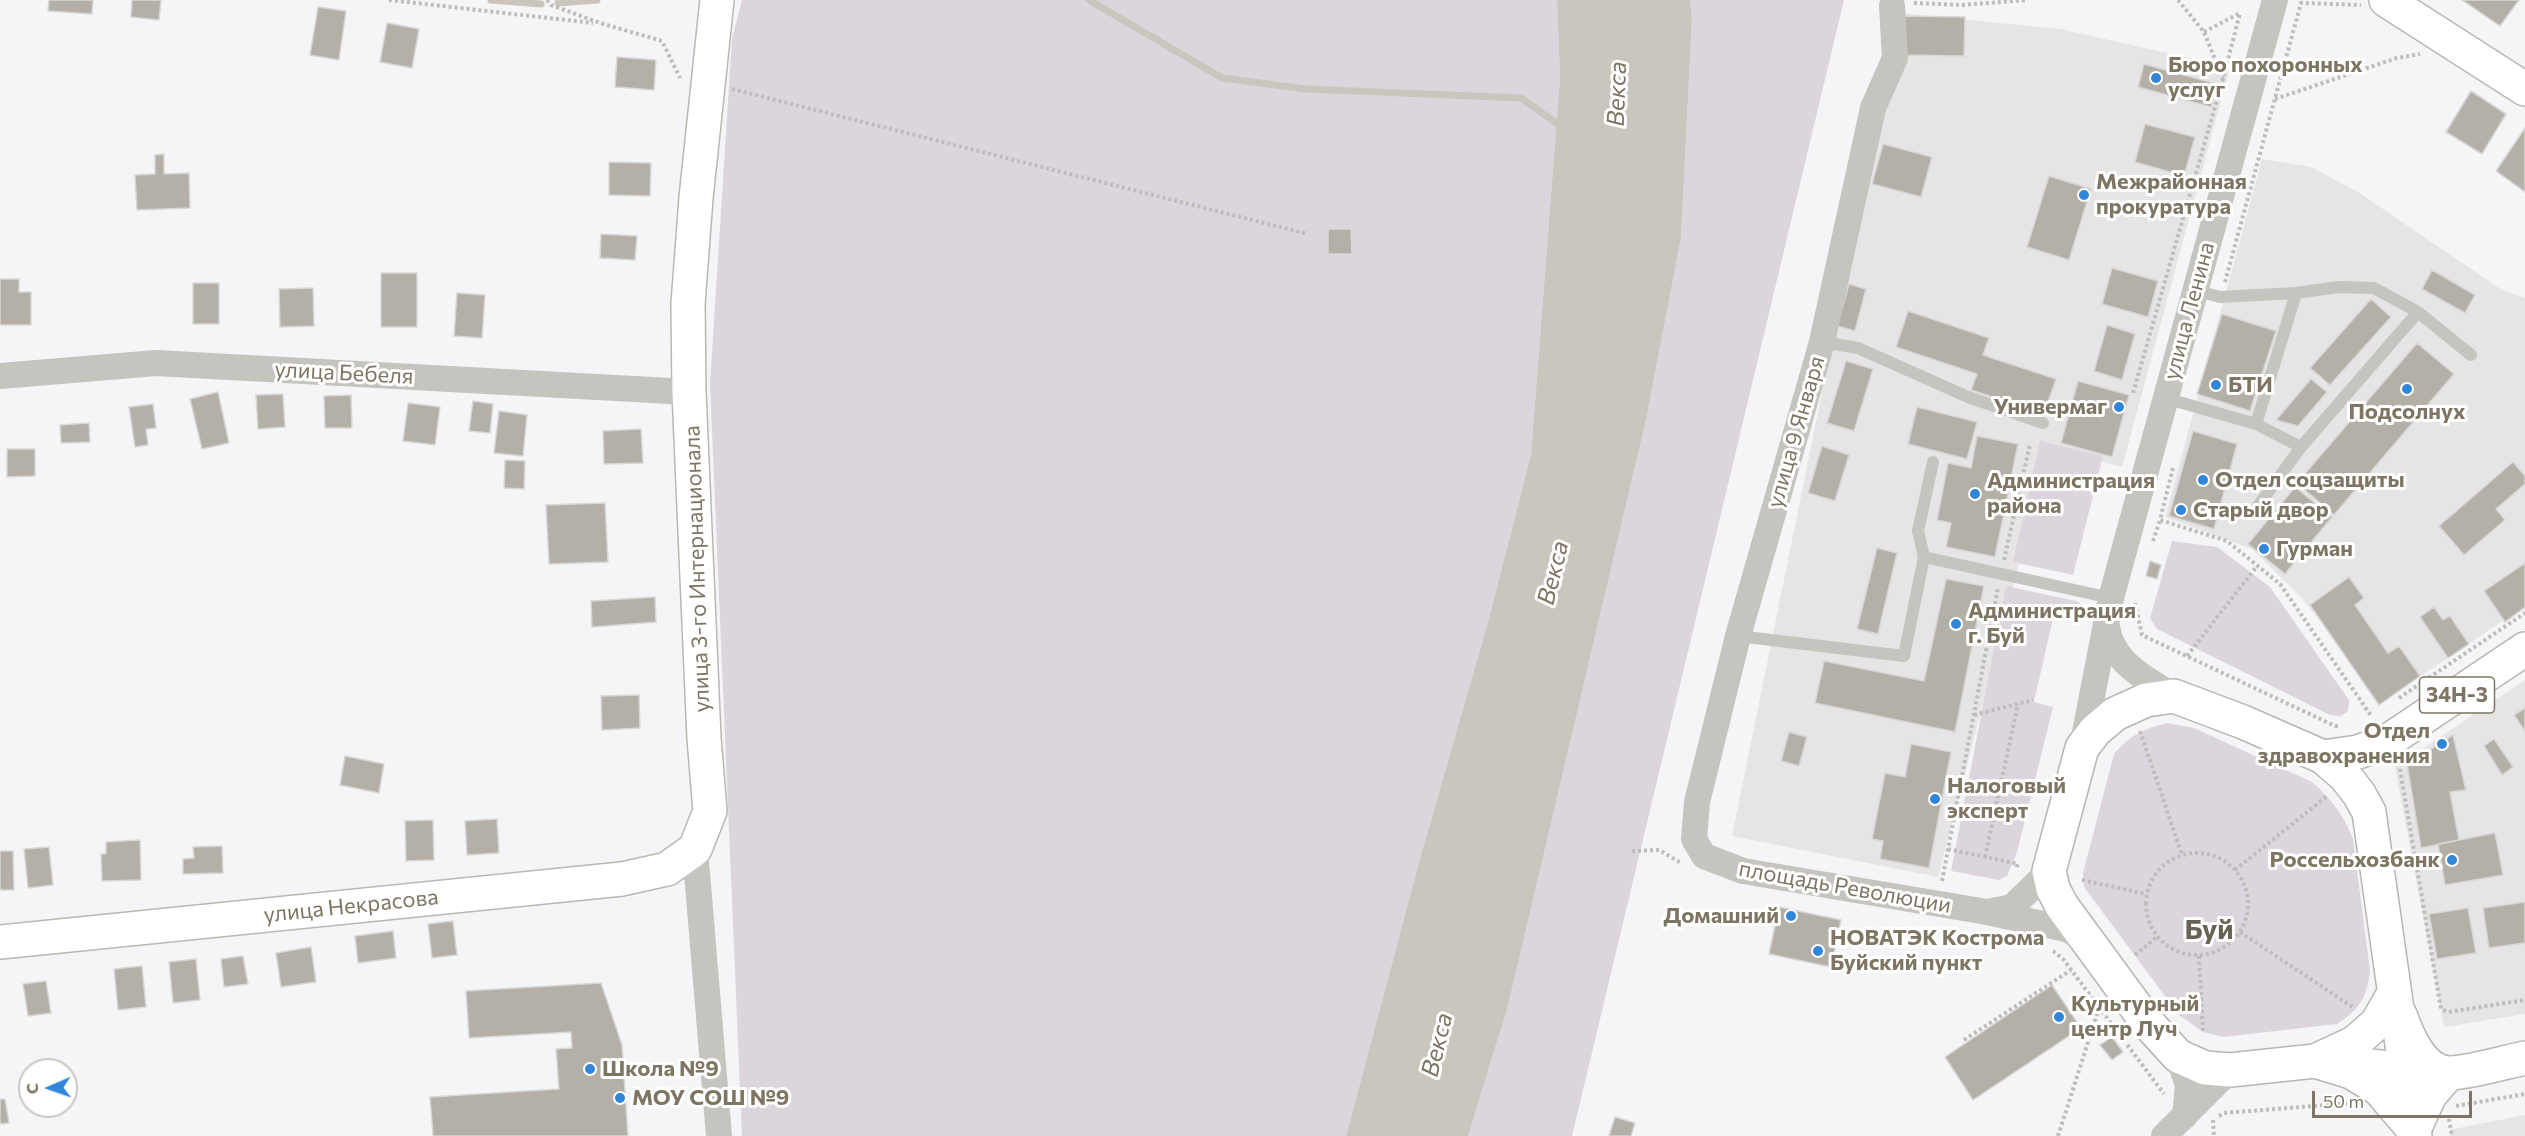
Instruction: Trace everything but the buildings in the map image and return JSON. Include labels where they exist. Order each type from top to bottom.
[{"type":"main road","points":[[2386,0],[2525,89]]},
{"type":"main road","name":"улица 3-го Интернационала","points":[[695,849],[710,811],[703,726],[689,392],[688,304],[695,84],[716,15]]},
{"type":"main road","name":"34Н-3","points":[[2384,733],[2525,649]]},
{"type":"main road","points":[[2049,871],[2082,748],[2095,731],[2115,714],[2146,700],[2174,696],[2243,722],[2323,757],[2345,776],[2359,794],[2368,812]]},
{"type":"main road","points":[[2323,757],[2358,753],[2384,733]]},
{"type":"main road","points":[[2384,733],[2368,768],[2366,778],[2368,812],[2393,996],[2415,1133]]},
{"type":"main road","name":"улица Некрасова","points":[[0,942],[622,879],[667,869],[695,849]]},
{"type":"main road","name":"площадь Революции","points":[[2049,871],[2053,889],[2062,906],[2147,1022],[2178,1056],[2205,1068],[2230,1070],[2315,1061],[2449,1073],[2525,1058]]},
{"type":"main road","points":[[2393,996],[2411,1044],[2430,1065],[2449,1073],[2430,1095],[2415,1133]]},
{"type":"main road","name":"площадь Революции","points":[[2315,1061],[2354,1043],[2377,1023],[2393,996]]},
{"type":"main road","name":"площадь Революции","points":[[2315,1061],[2351,1072],[2379,1089],[2415,1133]]},
{"type":"street","name":"улица Ленина","points":[[2082,748],[2106,623],[2124,598],[2165,398],[2275,0]]},
{"type":"street","name":"улица 9 Января","points":[[1696,862],[1694,839],[1697,802],[1738,636],[1822,342],[1873,108],[1895,58],[1892,6]]},
{"type":"street","name":"улица Бебеля","points":[[0,376],[156,363],[689,392]]},
{"type":"street","points":[[2106,623],[2113,646],[2125,662],[2143,677],[2174,696]]},
{"type":"street","name":"улица 3-го Интернационала","points":[[695,849],[719,1136]]},
{"type":"street","name":"площадь Революции","points":[[1696,862],[1987,912],[2067,929],[2086,940]]},
{"type":"street","name":"площадь Революции","points":[[1987,912],[2012,906],[2049,871]]},
{"type":"street","name":"площадь Революции","points":[[2178,1056],[2188,1085],[2185,1116]]},
{"type":"street","points":[[2164,1136],[2230,1070]]},
{"type":"lane","points":[[2194,290],[2220,297],[2296,293],[2338,287],[2374,288],[2418,312],[2471,355]]},
{"type":"lane","points":[[2256,424],[2296,293]]},
{"type":"lane","points":[[2258,507],[2301,447],[2418,312]]},
{"type":"lane","points":[[1822,342],[1858,348],[1968,397],[2043,423]]},
{"type":"lane","points":[[2165,398],[2256,424],[2301,447]]},
{"type":"lane","points":[[1738,636],[1904,656],[1924,558],[1918,531],[1933,462]]},
{"type":"lane","points":[[1924,558],[2124,598]]},
{"type":"path","points":[[389,0],[600,24]]},
{"type":"path","points":[[547,0],[551,5],[600,24],[662,41],[679,73],[695,84],[1308,234]]},
{"type":"path","points":[[1892,6],[1918,2],[1962,5],[2027,0]]},
{"type":"path","points":[[2178,0],[2204,32],[2223,79]]},
{"type":"path","points":[[2133,393],[2240,13],[2204,32]]},
{"type":"path","points":[[2275,99],[2397,58],[2427,52]]},
{"type":"path","points":[[1941,885],[2001,574],[2030,444]]},
{"type":"path","points":[[2150,550],[2160,520]]},
{"type":"path","points":[[2187,656],[2257,566]]},
{"type":"path","points":[[2124,598],[2135,605],[2142,635],[2335,726],[2344,725]]},
{"type":"path","points":[[2391,704],[2525,613]]},
{"type":"path","points":[[1974,715],[2033,700]]},
{"type":"path","points":[[1984,857],[2018,704]]},
{"type":"path","points":[[2140,731],[2182,855]]},
{"type":"path","points":[[2384,733],[2400,769],[2441,1009],[2448,1012],[2525,1000]]},
{"type":"path","points":[[2235,870],[2328,796]]},
{"type":"path","points":[[1948,849],[2018,864]]},
{"type":"path","points":[[1632,850],[1659,850],[1696,862]]},
{"type":"path","points":[[2196,853],[2210,855],[2224,861],[2235,870],[2244,884],[2248,900],[2247,917],[2240,932],[2229,944],[2215,953],[2199,956],[2176,951],[2157,937],[2149,924],[2146,894],[2158,870],[2169,861],[2182,855],[2196,853]]},
{"type":"path","points":[[2082,880],[2146,894]]},
{"type":"path","points":[[2240,932],[2356,1009]]},
{"type":"path","points":[[2135,955],[2157,937]]},
{"type":"path","points":[[2049,949],[2063,959],[2165,1096]]},
{"type":"path","points":[[2199,956],[2203,1032]]},
{"type":"path","points":[[1964,1040],[2071,970]]},
{"type":"path","points":[[2058,1136],[2099,1007]]},
{"type":"path","points":[[2448,1108],[2525,1094]]},
{"type":"path","points":[[2224,1113],[2358,1103]]},
{"type":"path","points":[[2213,1120],[2214,1136]]},
{"type":"shaded area","points":[[742,0],[1557,0],[1560,78],[1531,454],[1488,622],[1419,862],[1346,1136],[742,1136],[710,384],[732,39]]},
{"type":"shaded area","points":[[1690,0],[1844,0],[1572,1136],[1468,1136],[1508,1006],[1646,420],[1681,238],[1692,19]]},
{"type":"shaded area","points":[[1899,13],[2060,29],[2230,67],[2122,467],[2049,448],[1938,877],[1732,836]]},
{"type":"shaded area","points":[[2262,159],[2311,167],[2358,192],[2502,290],[2525,298],[2525,606],[2385,700],[2301,597],[2252,549],[2165,517]]},
{"type":"shaded area","points":[[2040,441],[2103,456],[2073,575],[2013,562]]},
{"type":"shaded area","points":[[2172,541],[2217,547],[2270,587],[2349,700],[2348,711],[2341,716],[2330,715],[2157,629],[2150,618]]},
{"type":"shaded area","points":[[2006,586],[2076,601],[2083,605],[2082,620],[2054,614],[2034,702],[2053,707],[2017,852],[2007,876],[1999,880],[1951,871]]},
{"type":"shaded area","points":[[2525,680],[2525,1014],[2444,1027],[2395,767]]},
{"type":"shaded area","points":[[2167,723],[2194,728],[2312,782],[2331,801],[2345,822],[2353,839],[2370,971],[2367,989],[2361,1002],[2351,1014],[2337,1024],[2223,1037],[2203,1032],[2179,1015],[2084,887],[2083,873],[2114,754],[2125,742],[2137,734]]},
{"type":"shaded area","points":[[2525,1115],[2525,1136],[2450,1136],[2449,1130]]},
{"type":"water","name":"Векса","points":[[1557,0],[1690,0],[1692,19],[1681,238],[1646,420],[1508,1006],[1468,1136],[1346,1136],[1419,862],[1488,622],[1531,454],[1560,78]]},
{"type":"waterway","points":[[491,0],[541,4]]},
{"type":"waterway","points":[[558,3],[597,0]]},
{"type":"waterway","points":[[1089,0],[1222,78],[1306,89],[1521,98],[1562,127]]},
{"type":"place","name":"Бюро похоронных услуг","points":[[2156,78]]},
{"type":"place","name":"Межрайонная прокуратура","points":[[2084,195]]},
{"type":"place","name":"БТИ","points":[[2216,385]]},
{"type":"place","name":"Подсолнух","points":[[2407,389]]},
{"type":"place","name":"Универмаг","points":[[2119,407]]},
{"type":"place","name":"Отдел соцзащиты","points":[[2203,480]]},
{"type":"place","name":"Администрация района","points":[[1975,494]]},
{"type":"place","name":"Старый двор","points":[[2181,510]]},
{"type":"place","name":"Гурман","points":[[2264,549]]},
{"type":"place","name":"Администрация г. Буй","points":[[1956,624]]},
{"type":"place","name":"Отдел здравохранения","points":[[2442,744]]},
{"type":"place","name":"Налоговый эксперт","points":[[1935,799]]},
{"type":"place","name":"Россельхозбанк","points":[[2452,860]]},
{"type":"place","name":"Домашний","points":[[1791,916]]},
{"type":"place","name":"НОВАТЭК Кострома Буйский пункт","points":[[1818,951]]},
{"type":"place","name":"Культурный центр Луч","points":[[2059,1017]]},
{"type":"place","name":"Школа №9","points":[[590,1069]]},
{"type":"place","name":"МОУ СОШ №9","points":[[620,1098]]},
{"type":"district","name":"Буй","points":[[2209,930]]}]
